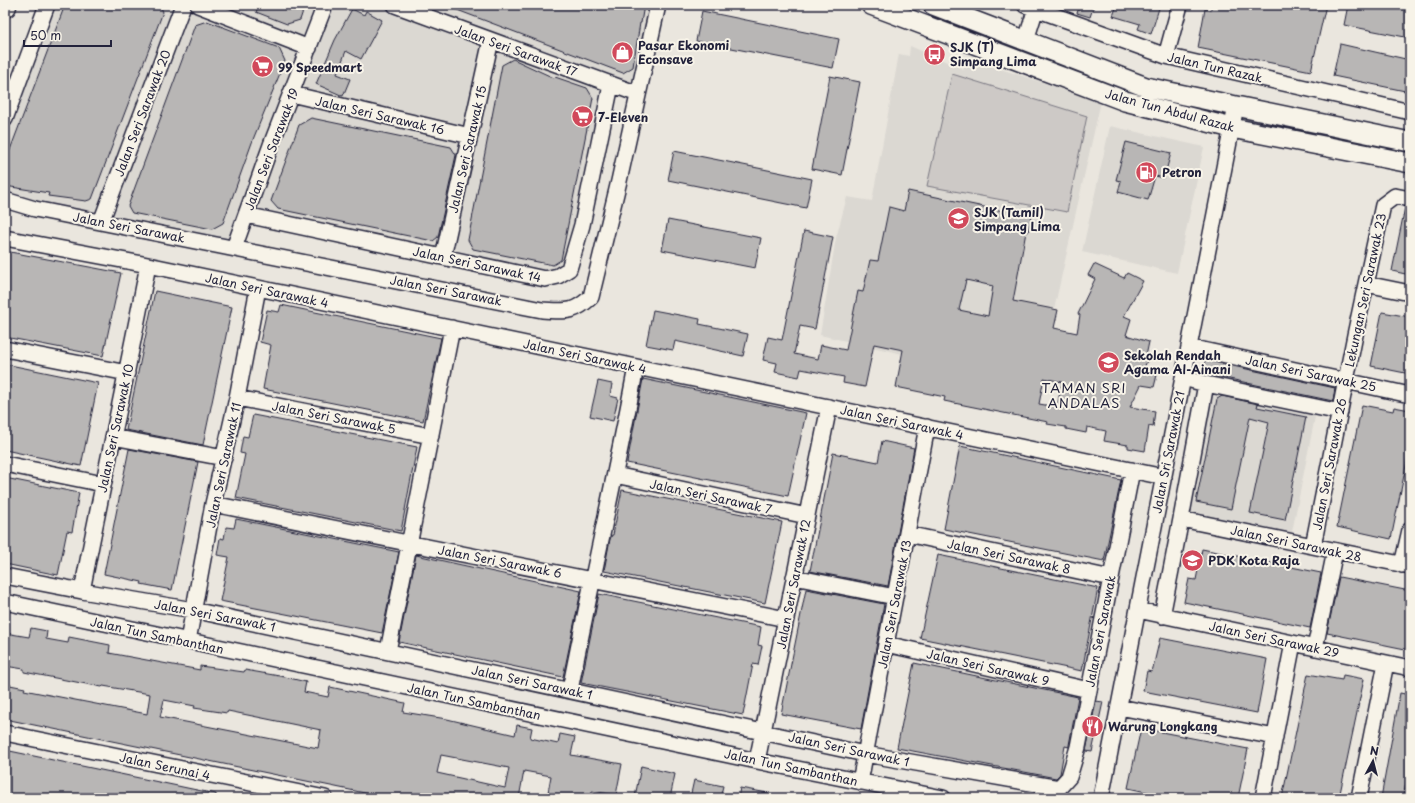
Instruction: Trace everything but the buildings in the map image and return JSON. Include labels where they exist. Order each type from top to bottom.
[{"type":"main road","name":"Jalan Tun Abdul Razak","points":[[871,5],[1125,101],[1232,128],[1404,162]]},
{"type":"main road","name":"Jalan Tun Abdul Razak","points":[[933,5],[1146,86],[1406,141]]},
{"type":"main road","points":[[1404,162],[1406,141]]},
{"type":"street","points":[[5,119],[47,5]]},
{"type":"street","name":"Jalan Seri Sarawak 20","points":[[101,222],[183,5]]},
{"type":"street","points":[[198,5],[309,48]]},
{"type":"street","name":"Jalan Seri Sarawak 19","points":[[234,248],[325,5]]},
{"type":"street","name":"Jalan Seri Sarawak 17","points":[[395,5],[638,94]]},
{"type":"street","name":"Jalan Seri Sarawak","points":[[5,200],[35,209],[542,310],[568,311],[582,306],[591,297],[619,181],[658,5]]},
{"type":"street","points":[[1166,56],[1180,5]]},
{"type":"street","points":[[1026,40],[1032,6]]},
{"type":"street","name":"Jalan Tun Razak","points":[[1032,6],[1166,56],[1410,112]]},
{"type":"street","name":"Jalan Seri Sarawak 15","points":[[442,257],[491,40]]},
{"type":"street","name":"Jalan Seri Sarawak 14","points":[[246,215],[545,279],[558,276],[569,268],[582,225],[611,85]]},
{"type":"street","name":"Jalan Seri Sarawak 16","points":[[291,94],[470,136]]},
{"type":"street","name":"Jalan Sri Sarawak 21","points":[[1101,798],[1236,106]]},
{"type":"street","name":"Lekungan Seri Sarawak 23","points":[[1346,381],[1384,205],[1395,196],[1410,199]]},
{"type":"street","name":"Jalan Seri Sarawak 4","points":[[5,238],[148,265],[1164,476]]},
{"type":"street","name":"Jalan Seri Sarawak 10","points":[[82,591],[148,265]]},
{"type":"street","points":[[1366,284],[1410,293]]},
{"type":"street","name":"Jalan Seri Sarawak 11","points":[[188,641],[213,504],[237,398],[258,288]]},
{"type":"street","points":[[388,651],[452,328]]},
{"type":"street","name":"Jalan Seri Sarawak 25","points":[[1189,347],[1410,395]]},
{"type":"street","points":[[5,348],[127,373]]},
{"type":"street","points":[[570,690],[592,580],[616,476],[636,367]]},
{"type":"street","points":[[1183,378],[1340,412]]},
{"type":"street","name":"Jalan Seri Sarawak 26","points":[[1313,546],[1346,381]]},
{"type":"street","points":[[1162,616],[1206,384]]},
{"type":"street","name":"Jalan Seri Sarawak 5","points":[[237,398],[431,436]]},
{"type":"street","name":"Jalan Seri Sarawak 12","points":[[757,761],[828,407]]},
{"type":"street","name":"Jalan Seri Sarawak 13","points":[[860,782],[927,427]]},
{"type":"street","points":[[113,437],[224,458]]},
{"type":"street","points":[[5,464],[103,484]]},
{"type":"street","name":"Jalan Seri Sarawak","points":[[1059,788],[1069,777],[1078,748],[1132,470]]},
{"type":"street","name":"Jalan Seri Sarawak 7","points":[[616,476],[806,516]]},
{"type":"street","name":"Jalan Seri Sarawak 6","points":[[213,504],[786,620]]},
{"type":"street","name":"Jalan Seri Sarawak 28","points":[[1181,520],[1406,566]]},
{"type":"street","points":[[1406,566],[1410,530]]},
{"type":"street","name":"Jalan Seri Sarawak 8","points":[[907,534],[1110,578]]},
{"type":"street","points":[[1315,648],[1336,551]]},
{"type":"street","name":"Jalan Seri Sarawak 1","points":[[5,576],[194,610],[865,754],[1059,788]]},
{"type":"street","points":[[794,577],[895,597]]},
{"type":"street","name":"Jalan Tun Sambanthan","points":[[5,602],[757,761],[943,798]]},
{"type":"street","name":"Jalan Seri Sarawak 29","points":[[1138,610],[1410,668]]},
{"type":"street","points":[[1263,798],[1293,643]]},
{"type":"street","name":"Jalan Seri Sarawak 9","points":[[886,644],[1089,690]]},
{"type":"street","points":[[1359,798],[1386,663]]},
{"type":"street","points":[[1119,707],[1275,737]]},
{"type":"street","name":"Jalan Serunai 4","points":[[5,733],[325,798]]},
{"type":"shaded area","points":[[53,5],[654,5],[635,88],[607,79],[580,215],[565,265],[546,274],[243,210],[231,242],[5,196],[5,132]]},
{"type":"shaded area","name":"SJK (Tamil) Simpang Lima","points":[[910,46],[963,69],[969,59],[1101,101],[1037,385],[820,335],[836,238],[847,197],[872,201],[899,54],[909,56]]},
{"type":"shaded area","points":[[952,74],[1087,116],[1067,212],[927,186]]},
{"type":"shaded area","points":[[1110,126],[1204,147],[1177,273],[1082,252]]},
{"type":"shaded area","points":[[1209,389],[1316,412],[1291,537],[1185,515]]},
{"type":"place","name":"Pasar Ekonomi Econsave","points":[[622,52]]},
{"type":"place","name":"SJK (T) Simpang Lima","points":[[935,54]]},
{"type":"place","name":"99 Speedmart","points":[[263,67]]},
{"type":"place","name":"7-Eleven","points":[[583,117]]},
{"type":"place","name":"Petron","points":[[1146,172]]},
{"type":"place","name":"SJK (Tamil) Simpang Lima","points":[[958,219]]},
{"type":"place","name":"Sekolah Rendah Agama Al-Ainani","points":[[1109,362]]},
{"type":"place","name":"PDK Kota Raja","points":[[1193,560]]},
{"type":"place","name":"Warung Longkang","points":[[1092,726]]},
{"type":"district","name":"TAMAN SRI ANDALAS","points":[[1084,394]]}]
